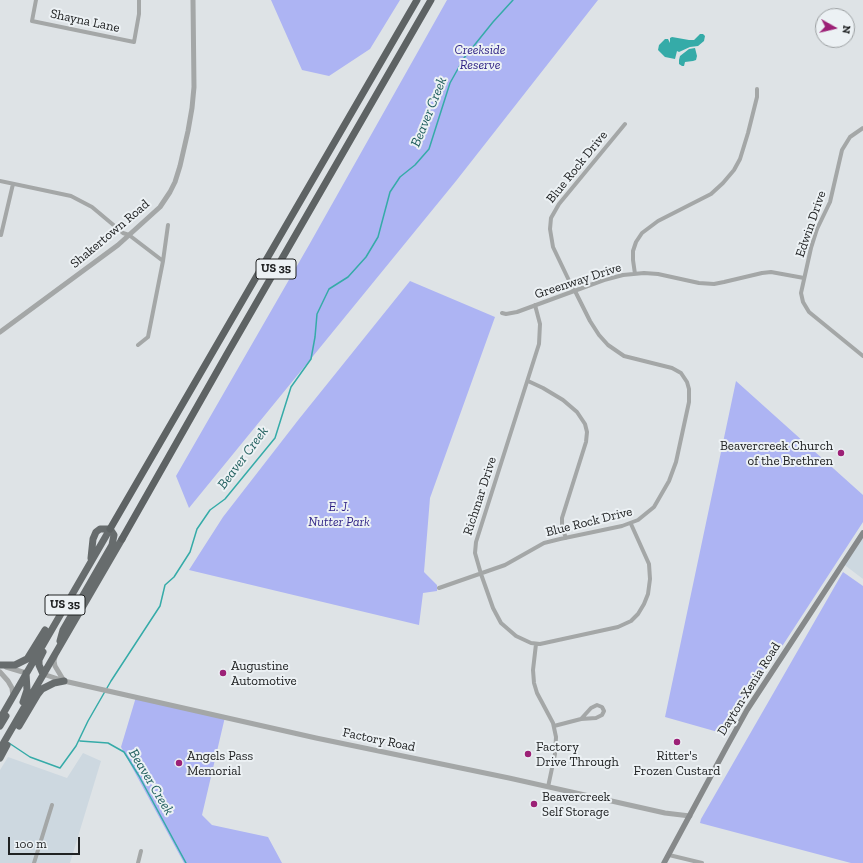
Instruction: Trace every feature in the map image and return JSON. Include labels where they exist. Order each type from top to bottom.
[{"type":"highway","name":"US 35","points":[[0,754],[13,697],[26,673],[417,0]]},
{"type":"highway","name":"US 35","points":[[8,722],[43,674],[57,651],[431,0]]},
{"type":"highway","points":[[57,651],[63,630],[112,545],[114,535],[110,529],[100,529],[96,532],[93,539],[92,555],[88,566]]},
{"type":"highway","points":[[43,674],[39,665],[41,655],[100,554],[105,538]]},
{"type":"highway","points":[[0,665],[15,665],[27,660],[62,601],[71,595]]},
{"type":"highway","points":[[0,742],[8,722],[26,695],[26,673]]},
{"type":"highway","points":[[0,726],[8,722],[42,690],[54,683],[64,681]]},
{"type":"main road","name":"Dayton-Xenia Road","points":[[664,863],[747,710],[863,533]]},
{"type":"street","name":"Shayna Lane","points":[[36,0],[32,21],[134,42],[139,14],[139,0]]},
{"type":"street","name":"Shakertown Road","points":[[0,332],[35,308],[129,235],[160,207],[175,182],[188,131],[193,95],[193,0]]},
{"type":"street","points":[[635,274],[633,251],[636,242],[642,233],[658,221],[711,194],[734,170],[740,159],[750,127],[757,97],[757,89]]},
{"type":"street","name":"Blue Rock Drive","points":[[439,588],[505,566],[539,545],[631,524],[642,518],[654,507],[669,482],[676,462],[689,402],[689,388],[684,377],[678,371],[667,367],[624,356],[608,345],[598,335],[553,247],[550,229],[551,218],[559,204],[625,124]]},
{"type":"street","name":"Edwin Drive","points":[[863,128],[850,137],[843,146],[830,202],[814,238],[804,278],[802,293],[803,302],[806,309],[863,356]]},
{"type":"street","points":[[0,181],[71,196],[92,207],[123,233],[129,235],[163,261]]},
{"type":"street","points":[[1,235],[13,184]]},
{"type":"street","points":[[138,345],[148,337],[163,261],[168,225]]},
{"type":"street","name":"Greenway Drive","points":[[502,313],[512,313],[535,306],[609,278],[635,274],[658,274],[699,283],[714,284],[771,272],[804,278]]},
{"type":"street","name":"Richmar Drive","points":[[535,306],[540,324],[540,337],[528,381],[476,539],[475,554],[493,608],[501,623],[516,636],[536,644]]},
{"type":"street","points":[[528,381],[563,400],[577,412],[585,424],[586,442],[562,518],[562,528],[566,538]]},
{"type":"street","points":[[548,787],[556,747],[556,737],[554,726],[537,693],[534,683],[533,670],[536,644],[618,627],[631,621],[638,614],[648,595],[650,574],[649,564],[631,524]]},
{"type":"street","points":[[57,651],[54,661],[55,666],[64,681]]},
{"type":"street","points":[[0,665],[26,673]]},
{"type":"street","points":[[0,672],[12,688],[13,697]]},
{"type":"street","name":"Factory Road","points":[[43,674],[64,681],[316,738],[664,813],[690,816]]},
{"type":"street","points":[[554,726],[581,719],[596,718],[602,715],[604,711],[602,707],[597,705],[591,708],[581,719]]},
{"type":"street","points":[[34,863],[52,805]]},
{"type":"street","points":[[138,863],[141,851]]},
{"type":"street","points":[[669,855],[702,863]]},
{"type":"shaded area","points":[[700,34],[705,36],[704,41],[698,46],[690,47],[679,52],[677,51],[675,59],[665,57],[658,50],[659,45],[665,39],[668,39],[670,43],[670,38],[672,37],[694,40]]},
{"type":"shaded area","points":[[695,48],[697,56],[696,60],[685,62],[684,66],[679,64],[680,56],[689,49]]},
{"type":"shaded area","points":[[863,533],[863,579],[842,563]]},
{"type":"shaded area","points":[[83,753],[101,761],[70,863],[0,863],[0,770],[8,757],[67,778]]},
{"type":"green space","points":[[271,0],[400,0],[370,49],[329,76],[302,70]]},
{"type":"green space","name":"Creekside Reserve","points":[[447,0],[598,0],[456,181],[189,508],[176,476],[309,245]]},
{"type":"green space","name":"E. J. Nutter Park","points":[[410,281],[495,317],[430,498],[424,572],[437,585],[437,591],[423,593],[419,625],[189,570],[223,517],[299,419]]},
{"type":"green space","points":[[736,381],[863,495],[863,522],[725,734],[665,717]]},
{"type":"green space","points":[[843,572],[863,586],[863,863],[851,863],[700,823]]},
{"type":"green space","points":[[136,697],[225,717],[202,815],[212,825],[268,837],[282,863],[184,863],[121,747]]},
{"type":"waterway","name":"Beaver Creek","points":[[9,743],[30,757],[60,768],[76,746],[88,721],[111,681],[160,606],[165,585],[174,577],[190,552],[197,529],[210,510],[225,499],[275,438],[291,387],[311,359],[317,314],[329,289],[348,277],[366,257],[378,237],[390,192],[400,177],[415,165],[429,149],[450,83],[464,58],[513,0]]},
{"type":"waterway","name":"Beaver Creek","points":[[80,741],[108,743],[124,752],[139,776],[186,863]]},
{"type":"place","name":"Beavercreek Church of the Brethren","points":[[841,453]]},
{"type":"place","name":"Augustine Automotive","points":[[223,673]]},
{"type":"place","name":"Ritter's Frozen Custard","points":[[677,742]]},
{"type":"place","name":"Factory Drive Through","points":[[528,754]]},
{"type":"place","name":"Angels Pass Memorial","points":[[179,763]]},
{"type":"place","name":"Beavercreek Self Storage","points":[[534,804]]}]
